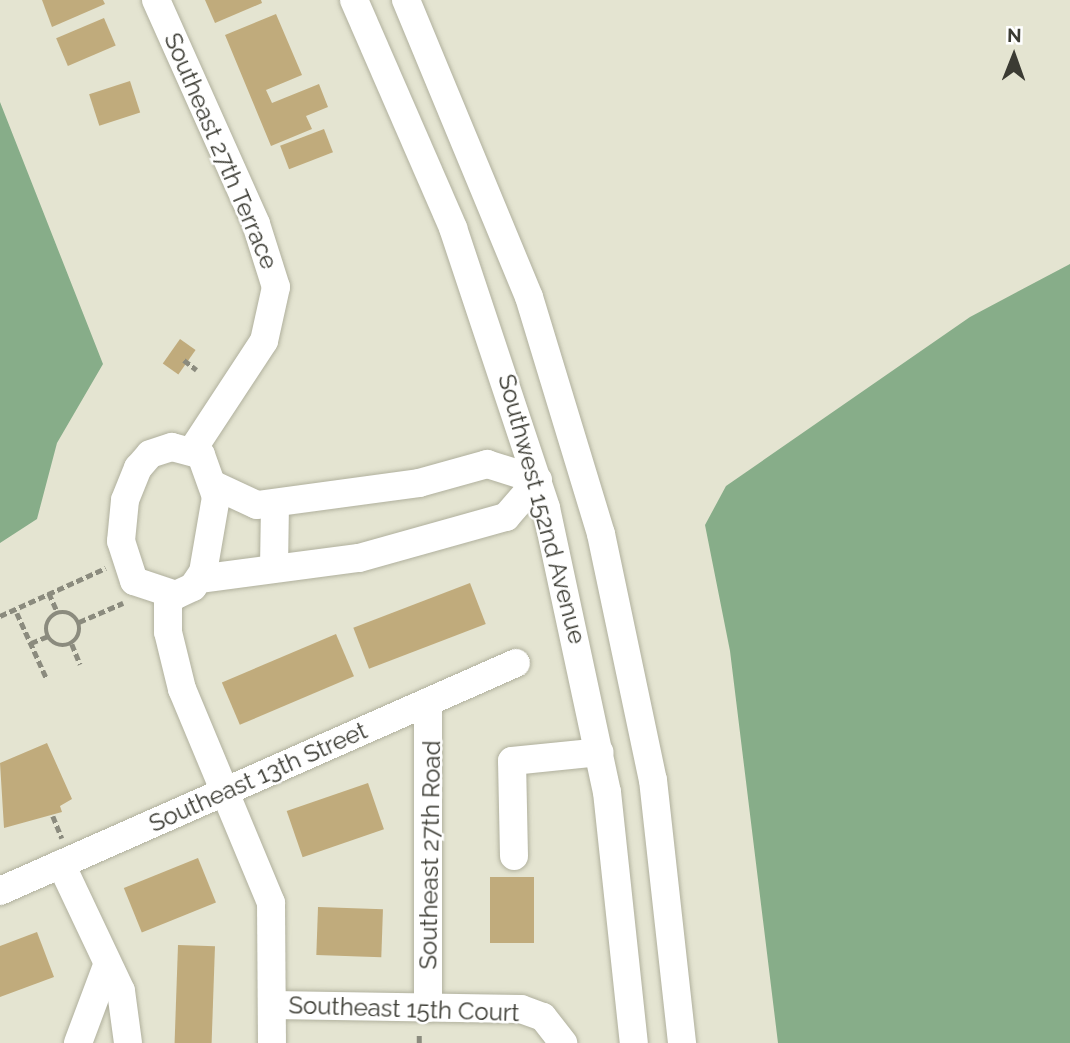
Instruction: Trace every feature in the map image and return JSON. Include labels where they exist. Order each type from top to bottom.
[{"type":"street","name":"Southeast 27th Terrace","points":[[156,0],[261,234],[276,287],[264,341],[193,449]]},
{"type":"street","name":"Southwest 152nd Avenue","points":[[354,0],[457,238],[538,480],[600,752],[634,1043]]},
{"type":"street","name":"Southwest 152nd Avenue","points":[[406,0],[505,232],[584,469],[649,759],[682,1043]]},
{"type":"street","points":[[172,447],[193,449],[208,463],[216,486],[210,551],[199,579],[185,592],[168,595],[144,589],[127,568],[122,513],[146,457],[172,447]]},
{"type":"street","points":[[216,486],[250,504],[275,504],[419,484],[500,464],[538,480]]},
{"type":"street","points":[[199,579],[359,558],[506,517],[538,480],[584,469]]},
{"type":"street","points":[[274,568],[275,504]]},
{"type":"street","points":[[168,595],[176,671],[271,903],[272,1043]]},
{"type":"street","name":"Southeast 13th Street","points":[[0,891],[62,851],[224,792],[516,663]]},
{"type":"street","name":"Southeast 27th Road","points":[[424,1021],[428,702]]},
{"type":"street","points":[[514,856],[512,761],[600,752]]},
{"type":"street","points":[[62,851],[106,968],[121,991],[128,1043]]},
{"type":"street","points":[[78,1043],[106,968]]},
{"type":"street","name":"Southeast 15th Court","points":[[273,1005],[424,1021],[531,1012],[563,1043]]},
{"type":"path","points":[[184,360],[197,370]]},
{"type":"path","points":[[0,616],[17,613],[49,593],[107,568]]},
{"type":"path","points":[[49,593],[58,613],[79,622],[132,599]]},
{"type":"path","points":[[17,613],[47,679]]},
{"type":"path","points":[[48,636],[49,620],[58,613]]},
{"type":"path","points":[[79,622],[72,644],[80,664]]},
{"type":"path","points":[[31,643],[48,636]]},
{"type":"path","points":[[48,636],[58,645],[72,644]]},
{"type":"path","points":[[53,816],[62,851]]},
{"type":"path","points":[[419,1043],[424,1021]]},
{"type":"shaded area","points":[[0,102],[103,364],[57,443],[37,519],[0,543]]},
{"type":"shaded area","points":[[1070,264],[1070,1043],[778,1043],[730,651],[705,525],[726,486],[970,317]]},
{"type":"building","points":[[42,0],[103,0],[105,4],[52,27]]},
{"type":"building","points":[[205,0],[261,0],[262,3],[215,23]]},
{"type":"building","points":[[276,14],[302,75],[266,90],[272,103],[319,84],[328,107],[306,116],[312,129],[271,146],[225,35]]},
{"type":"building","points":[[104,18],[116,46],[68,66],[56,38]]},
{"type":"building","points":[[130,81],[140,112],[99,126],[89,94]]},
{"type":"building","points":[[324,129],[333,152],[289,169],[280,146]]},
{"type":"building","points":[[180,339],[196,350],[178,374],[163,364]]},
{"type":"building","points":[[470,583],[486,624],[369,669],[353,628]]},
{"type":"building","points":[[336,634],[354,676],[240,725],[222,682]]},
{"type":"building","points":[[47,743],[72,799],[60,806],[62,812],[4,828],[0,763]]},
{"type":"building","points":[[368,783],[384,829],[303,857],[287,811]]},
{"type":"building","points":[[198,858],[216,903],[142,932],[124,888]]},
{"type":"building","points":[[490,877],[534,877],[534,943],[490,943]]},
{"type":"building","points":[[318,907],[383,909],[381,957],[316,955]]},
{"type":"building","points":[[37,932],[54,977],[0,997],[0,946]]},
{"type":"building","points":[[178,945],[215,946],[212,1043],[175,1043]]}]
